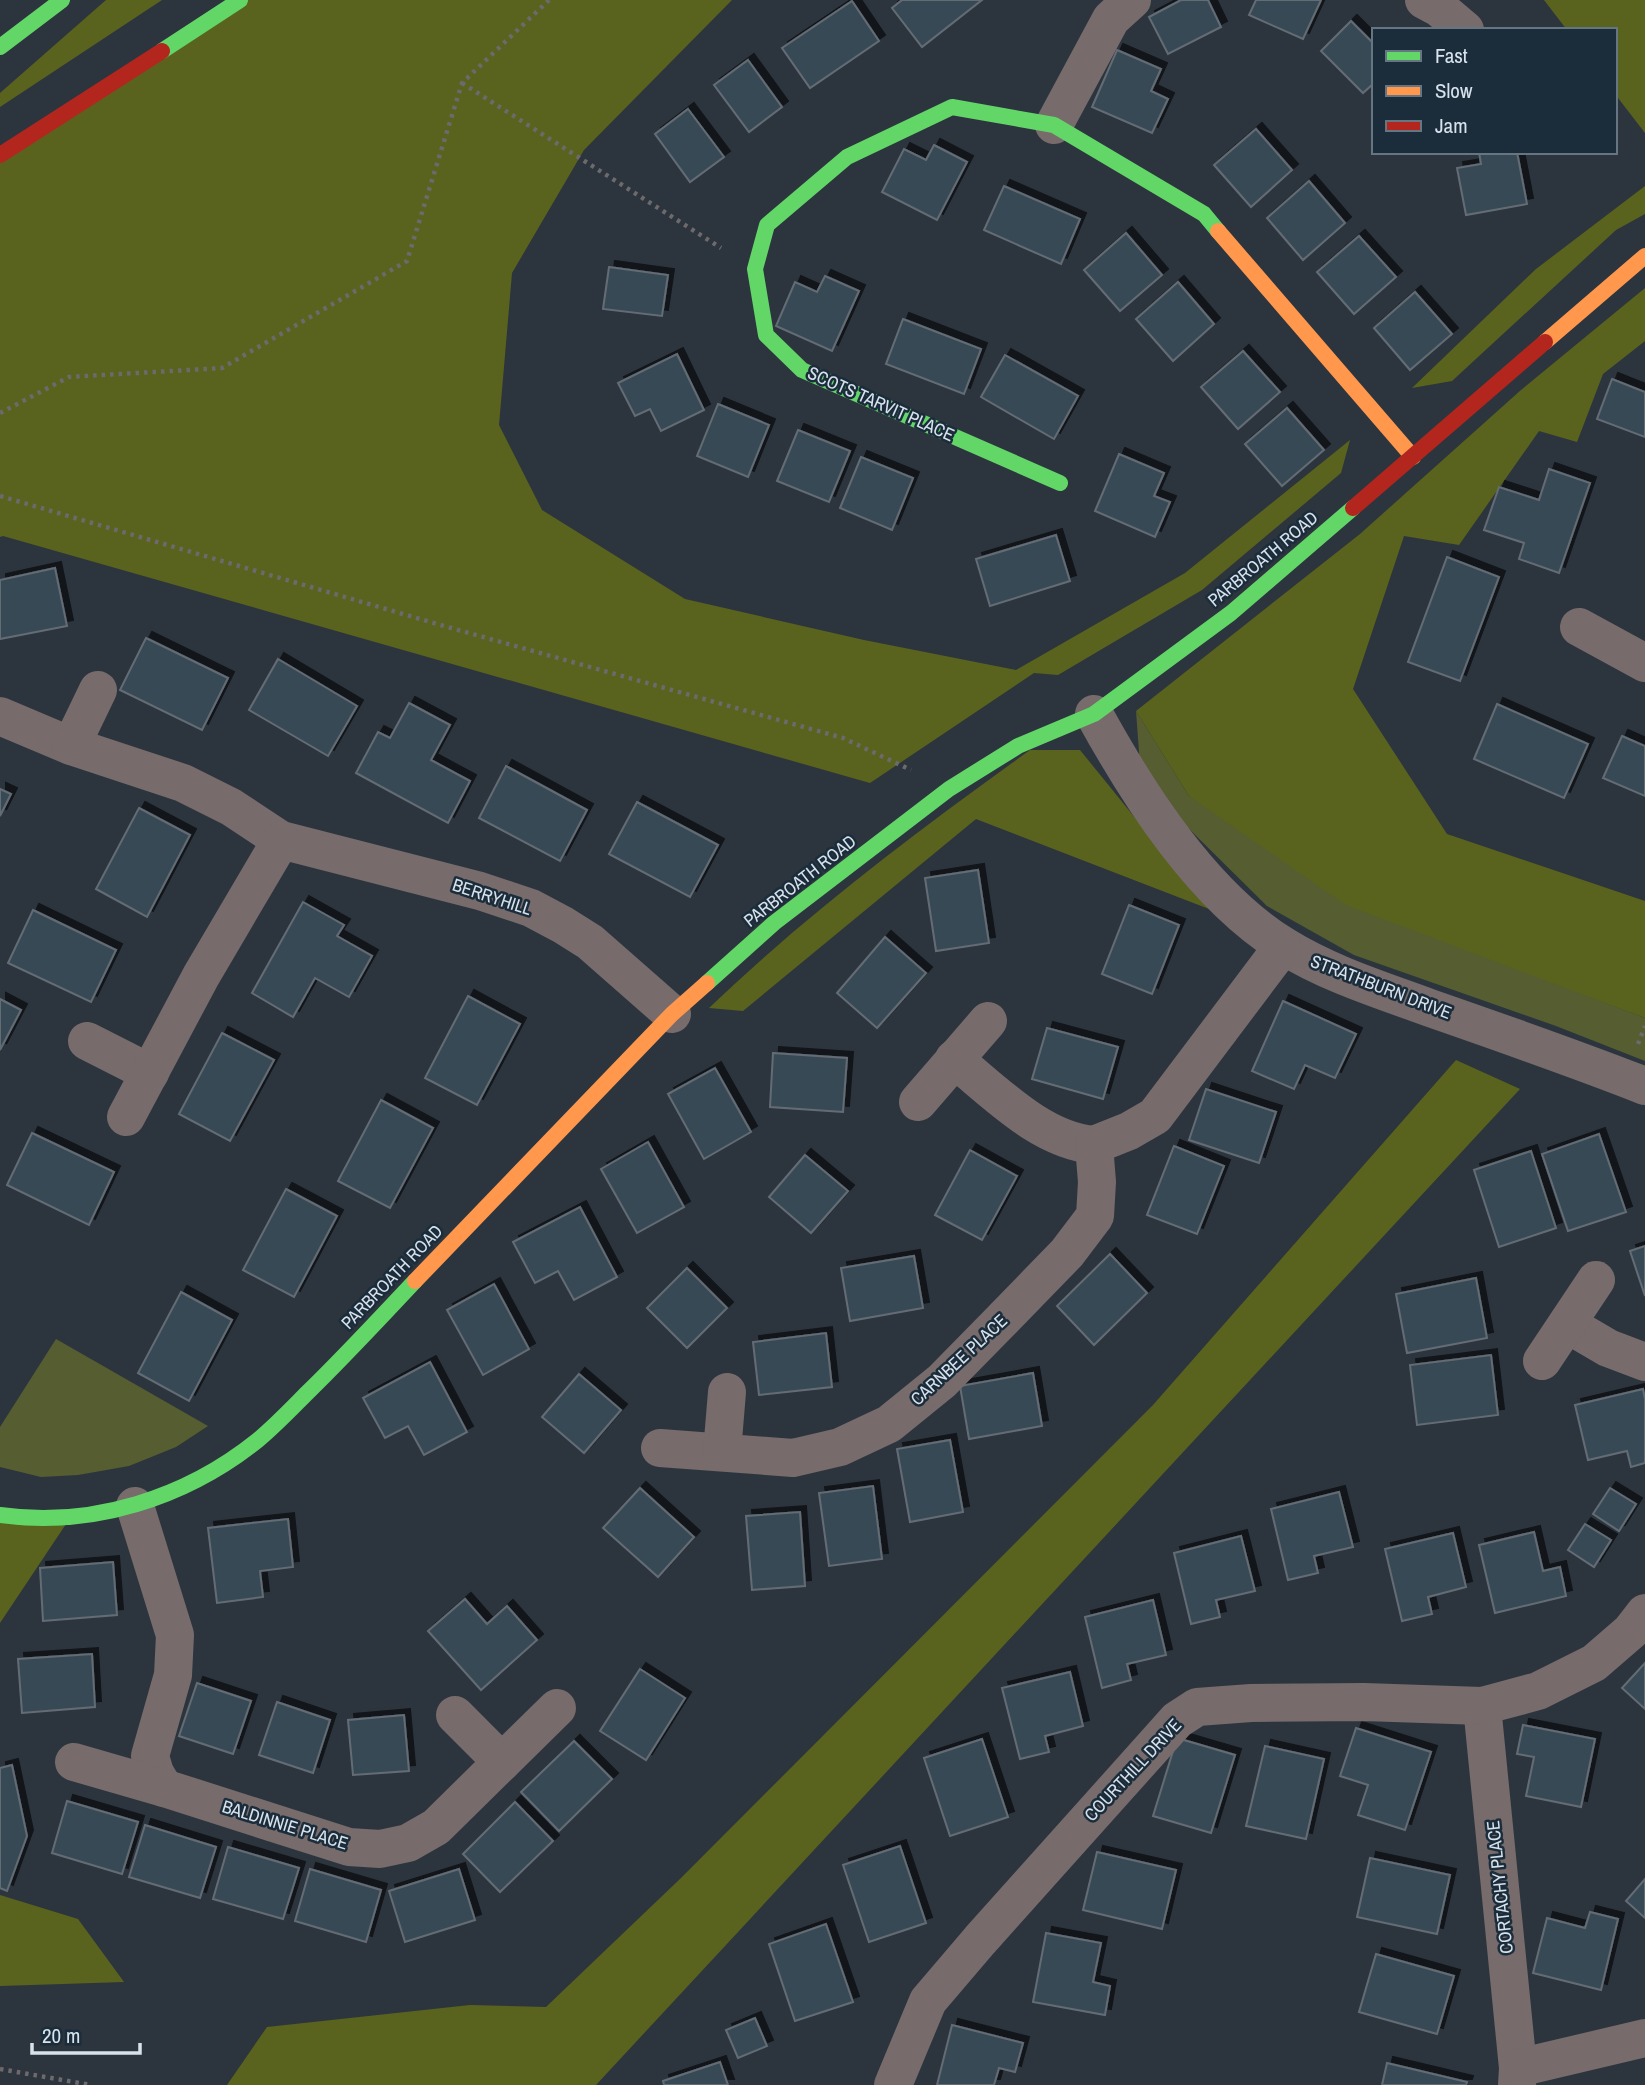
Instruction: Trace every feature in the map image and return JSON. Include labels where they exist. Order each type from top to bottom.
[{"type":"street","points":[[0,47],[62,0]]},
{"type":"street","points":[[0,155],[240,0]]},
{"type":"street","points":[[1054,125],[1111,19],[1132,0]]},
{"type":"street","points":[[1423,0],[1439,8],[1463,28]]},
{"type":"street","name":"SCOTS TARVIT PLACE","points":[[1060,483],[802,370],[766,335],[755,269],[766,225],[847,157],[951,107],[1054,125],[1204,214],[1413,457]]},
{"type":"street","name":"PARBROATH ROAD","points":[[0,1515],[23,1521],[70,1518],[135,1506],[194,1482],[257,1441],[315,1385],[672,1014],[774,923],[949,789],[1018,746],[1094,715],[1231,613],[1645,256]]},
{"type":"street","points":[[1579,627],[1643,655]]},
{"type":"street","points":[[71,747],[98,690]]},
{"type":"street","name":"STRATHBURN DRIVE","points":[[1094,715],[1129,779],[1183,851],[1221,894],[1283,946],[1367,985],[1645,1086]]},
{"type":"street","name":"BERRYHILL","points":[[0,716],[71,747],[183,783],[231,807],[281,840],[480,891],[531,908],[590,942],[672,1014]]},
{"type":"street","points":[[126,1117],[201,976],[281,840]]},
{"type":"street","points":[[954,1059],[1041,1126],[1074,1143],[1094,1145],[1129,1131],[1155,1116],[1283,946]]},
{"type":"street","points":[[918,1102],[988,1021]]},
{"type":"street","points":[[88,1041],[150,1073]]},
{"type":"street","name":"CARNBEE PLACE","points":[[660,1448],[793,1458],[840,1447],[889,1424],[942,1381],[1068,1253],[1095,1216],[1097,1182],[1094,1145]]},
{"type":"street","points":[[1542,1361],[1596,1280]]},
{"type":"street","points":[[1567,1324],[1608,1348],[1645,1362]]},
{"type":"street","points":[[722,1452],[727,1392]]},
{"type":"street","points":[[135,1506],[175,1635],[173,1675],[150,1756],[155,1773],[164,1787]]},
{"type":"street","name":"COURTHILL DRIVE","points":[[892,2085],[928,2001],[1177,1720],[1197,1707],[1251,1703],[1364,1702],[1482,1706],[1538,1691],[1594,1663],[1631,1631],[1645,1613]]},
{"type":"street","name":"CORTACHY PLACE","points":[[1482,1706],[1518,2077],[1645,2038]]},
{"type":"street","name":"BALDINNIE PLACE","points":[[74,1762],[164,1787],[349,1846],[380,1849],[408,1843],[436,1827],[557,1708]]},
{"type":"street","points":[[455,1715],[502,1762]]},
{"type":"path","points":[[0,413],[69,377],[222,368],[407,261],[462,83],[549,0]]},
{"type":"path","points":[[462,83],[755,269]]},
{"type":"path","points":[[0,496],[444,626],[843,738],[949,789]]},
{"type":"path","points":[[0,2069],[91,2085]]},
{"type":"green space","points":[[106,0],[162,0],[0,107],[0,93]]},
{"type":"green space","points":[[240,0],[732,0],[584,150],[512,273],[499,425],[542,510],[685,599],[864,640],[1016,670],[1185,573],[1350,440],[1341,473],[1202,590],[1058,675],[1034,673],[870,783],[0,537],[0,155]]},
{"type":"green space","points":[[1544,0],[1645,0],[1645,133],[1617,97],[1617,28],[1565,28]]},
{"type":"green space","points":[[1645,186],[1645,214],[1616,230],[1452,381],[1412,388],[1536,269]]},
{"type":"green space","points":[[1645,288],[1645,341],[1603,374],[1577,442],[1539,431],[1459,545],[1404,536],[1353,689],[1447,834],[1645,901],[1645,1018],[1346,905],[1189,796],[1136,711],[1360,534],[1521,390]]},
{"type":"green space","points":[[1136,711],[1189,796],[1552,982],[1645,1018],[1645,1061],[1556,1026],[1354,955],[1267,906],[1177,817],[1140,765]]},
{"type":"green space","points":[[1030,750],[1080,750],[1209,909],[976,819],[743,1011],[709,1008],[825,905]]},
{"type":"green space","points":[[1456,1060],[1520,1089],[596,2085],[227,2085],[267,2027],[470,2005],[546,2007],[681,1878],[1153,1405]]},
{"type":"green space","points":[[56,1339],[208,1426],[176,1447],[129,1466],[78,1475],[41,1477],[0,1467],[0,1427]]},
{"type":"green space","points":[[0,1515],[70,1518],[0,1623]]},
{"type":"green space","points":[[0,1895],[78,1919],[124,1982],[0,1986]]},
{"type":"building","points":[[902,0],[982,0],[922,47],[892,8]]},
{"type":"building","points":[[1181,0],[1208,0],[1221,27],[1168,54],[1149,17]]},
{"type":"building","points":[[1256,0],[1321,0],[1303,39],[1249,15]]},
{"type":"building","points":[[852,1],[879,41],[810,88],[782,48]]},
{"type":"building","points":[[1351,21],[1372,42],[1372,85],[1363,93],[1321,51]]},
{"type":"building","points":[[1117,50],[1161,69],[1151,91],[1168,99],[1152,133],[1092,107]]},
{"type":"building","points":[[748,60],[782,107],[749,132],[714,85]]},
{"type":"building","points":[[688,109],[724,157],[690,182],[655,134]]},
{"type":"building","points":[[1256,129],[1292,170],[1251,207],[1214,165]]},
{"type":"building","points":[[934,145],[967,162],[937,220],[882,192],[904,149],[926,160]]},
{"type":"building","points":[[1479,154],[1517,154],[1527,204],[1466,215],[1457,168],[1481,164]]},
{"type":"building","points":[[1309,181],[1345,223],[1303,260],[1267,218]]},
{"type":"building","points":[[1004,186],[1080,219],[1061,264],[984,230]]},
{"type":"building","points":[[1126,233],[1162,275],[1120,311],[1084,270]]},
{"type":"building","points":[[1359,236],[1396,277],[1354,314],[1317,272]]},
{"type":"building","points":[[609,267],[668,275],[662,316],[603,309]]},
{"type":"building","points":[[825,276],[859,291],[832,351],[776,326],[795,282],[817,292]]},
{"type":"building","points":[[1178,282],[1214,324],[1173,361],[1136,319]]},
{"type":"building","points":[[1415,292],[1452,334],[1410,370],[1374,328]]},
{"type":"building","points":[[903,319],[981,349],[964,394],[886,364]]},
{"type":"building","points":[[1243,351],[1280,392],[1238,429],[1201,387]]},
{"type":"building","points":[[677,354],[704,410],[661,431],[650,409],[635,416],[618,383]]},
{"type":"building","points":[[1005,355],[1078,396],[1054,439],[981,397]]},
{"type":"building","points":[[1612,379],[1645,392],[1645,437],[1597,419]]},
{"type":"building","points":[[718,404],[769,425],[748,477],[697,456]]},
{"type":"building","points":[[1287,408],[1324,450],[1282,486],[1245,444]]},
{"type":"building","points":[[798,430],[850,451],[829,502],[777,481]]},
{"type":"building","points":[[1119,454],[1164,473],[1154,496],[1170,502],[1155,537],[1095,511]]},
{"type":"building","points":[[861,457],[913,478],[892,530],[840,508]]},
{"type":"building","points":[[1549,469],[1590,483],[1559,573],[1519,559],[1524,543],[1484,530],[1499,487],[1539,500]]},
{"type":"building","points":[[1056,535],[1070,581],[990,606],[976,559]]},
{"type":"building","points":[[1447,557],[1499,577],[1460,681],[1408,662]]},
{"type":"building","points":[[55,568],[67,626],[0,639],[0,580]]},
{"type":"building","points":[[146,638],[228,678],[202,730],[120,690]]},
{"type":"building","points":[[278,659],[357,706],[328,756],[249,710]]},
{"type":"building","points":[[409,703],[450,725],[431,760],[470,781],[448,823],[356,773],[378,732],[390,738]]},
{"type":"building","points":[[1497,704],[1588,744],[1564,798],[1474,759]]},
{"type":"building","points":[[1622,736],[1645,746],[1645,796],[1603,778]]},
{"type":"building","points":[[506,766],[587,810],[560,861],[479,818]]},
{"type":"building","points":[[0,789],[11,794],[0,816]]},
{"type":"building","points":[[637,802],[718,845],[690,897],[609,854]]},
{"type":"building","points":[[139,808],[190,835],[147,917],[96,889]]},
{"type":"building","points":[[978,870],[989,943],[936,951],[925,878]]},
{"type":"building","points":[[303,902],[344,925],[337,936],[372,956],[349,997],[315,978],[293,1017],[252,993]]},
{"type":"building","points":[[1129,905],[1179,925],[1152,994],[1102,974]]},
{"type":"building","points":[[33,910],[116,950],[91,1002],[8,963]]},
{"type":"building","points":[[885,937],[926,973],[877,1028],[837,993]]},
{"type":"building","points":[[468,996],[520,1024],[477,1105],[425,1078]]},
{"type":"building","points":[[0,999],[21,1010],[0,1050]]},
{"type":"building","points":[[1283,1001],[1356,1034],[1335,1078],[1305,1065],[1294,1089],[1252,1071]]},
{"type":"building","points":[[1047,1028],[1118,1047],[1103,1099],[1032,1079]]},
{"type":"building","points":[[222,1033],[274,1060],[230,1141],[179,1114]]},
{"type":"building","points":[[773,1053],[847,1058],[843,1112],[770,1107]]},
{"type":"building","points":[[715,1068],[751,1132],[704,1159],[668,1094]]},
{"type":"building","points":[[1206,1089],[1276,1112],[1259,1163],[1189,1140]]},
{"type":"building","points":[[381,1100],[433,1128],[390,1208],[338,1181]]},
{"type":"building","points":[[32,1133],[114,1172],[89,1225],[7,1185]]},
{"type":"building","points":[[1599,1134],[1626,1212],[1568,1231],[1542,1154]]},
{"type":"building","points":[[648,1142],[684,1207],[637,1233],[601,1169]]},
{"type":"building","points":[[1174,1146],[1224,1166],[1197,1234],[1147,1215]]},
{"type":"building","points":[[970,1150],[1017,1176],[982,1240],[935,1215]]},
{"type":"building","points":[[1531,1151],[1556,1228],[1499,1247],[1474,1170]]},
{"type":"building","points":[[805,1155],[848,1191],[811,1233],[769,1197]]},
{"type":"building","points":[[286,1189],[337,1216],[294,1297],[243,1270]]},
{"type":"building","points":[[580,1207],[617,1277],[574,1300],[558,1271],[535,1283],[513,1242]]},
{"type":"building","points":[[1645,1246],[1645,1296],[1630,1251]]},
{"type":"building","points":[[1110,1254],[1147,1293],[1094,1345],[1057,1306]]},
{"type":"building","points":[[914,1256],[923,1308],[850,1321],[841,1268]]},
{"type":"building","points":[[687,1268],[727,1308],[687,1348],[647,1308]]},
{"type":"building","points":[[1476,1278],[1487,1338],[1407,1353],[1396,1294]]},
{"type":"building","points":[[494,1284],[529,1349],[483,1375],[447,1310]]},
{"type":"building","points":[[181,1292],[232,1320],[189,1401],[138,1373]]},
{"type":"building","points":[[826,1333],[832,1387],[759,1395],[753,1342]]},
{"type":"building","points":[[1491,1355],[1498,1415],[1417,1425],[1410,1365]]},
{"type":"building","points":[[430,1362],[467,1432],[424,1455],[408,1426],[385,1438],[363,1398]]},
{"type":"building","points":[[1033,1373],[1042,1426],[969,1439],[960,1386]]},
{"type":"building","points":[[579,1374],[621,1410],[584,1453],[542,1417]]},
{"type":"building","points":[[1643,1389],[1645,1463],[1631,1467],[1627,1451],[1588,1460],[1575,1405]]},
{"type":"building","points":[[950,1440],[963,1512],[910,1522],[897,1449]]},
{"type":"building","points":[[873,1486],[882,1559],[829,1566],[819,1493]]},
{"type":"building","points":[[640,1488],[694,1537],[658,1577],[603,1528]]},
{"type":"building","points":[[1610,1488],[1636,1504],[1619,1531],[1593,1514]]},
{"type":"building","points":[[1339,1492],[1353,1547],[1314,1556],[1318,1573],[1288,1580],[1271,1509]]},
{"type":"building","points":[[800,1512],[805,1586],[752,1590],[746,1516]]},
{"type":"building","points":[[288,1519],[293,1567],[260,1571],[263,1597],[217,1603],[208,1528]]},
{"type":"building","points":[[1585,1524],[1611,1540],[1594,1567],[1568,1550]]},
{"type":"building","points":[[1534,1532],[1543,1571],[1560,1567],[1566,1596],[1495,1613],[1479,1545]]},
{"type":"building","points":[[1453,1533],[1466,1587],[1428,1597],[1432,1614],[1402,1621],[1385,1549]]},
{"type":"building","points":[[1241,1536],[1255,1591],[1216,1600],[1220,1617],[1191,1624],[1174,1553]]},
{"type":"building","points":[[113,1562],[117,1615],[43,1621],[40,1568]]},
{"type":"building","points":[[465,1599],[487,1624],[507,1606],[537,1640],[481,1690],[428,1631]]},
{"type":"building","points":[[1153,1600],[1166,1655],[1127,1664],[1131,1680],[1102,1688],[1085,1617]]},
{"type":"building","points":[[92,1654],[95,1707],[22,1713],[18,1659]]},
{"type":"building","points":[[1645,1663],[1645,1709],[1622,1688]]},
{"type":"building","points":[[640,1669],[685,1698],[646,1760],[600,1731]]},
{"type":"building","points":[[1070,1672],[1083,1726],[1045,1736],[1049,1752],[1020,1759],[1002,1688]]},
{"type":"building","points":[[197,1683],[251,1701],[233,1754],[179,1736]]},
{"type":"building","points":[[277,1702],[330,1720],[313,1773],[259,1755]]},
{"type":"building","points":[[404,1715],[409,1771],[353,1775],[348,1720]]},
{"type":"building","points":[[1523,1725],[1595,1739],[1581,1807],[1526,1796],[1534,1757],[1517,1754]]},
{"type":"building","points":[[1356,1728],[1431,1752],[1405,1830],[1358,1815],[1368,1785],[1340,1776]]},
{"type":"building","points":[[1177,1738],[1235,1755],[1211,1833],[1153,1816]]},
{"type":"building","points":[[982,1739],[1008,1817],[950,1836],[924,1758]]},
{"type":"building","points":[[574,1741],[612,1779],[559,1831],[521,1792]]},
{"type":"building","points":[[1265,1746],[1324,1759],[1306,1839],[1246,1826]]},
{"type":"building","points":[[12,1765],[27,1836],[7,1891],[0,1888],[0,1768]]},
{"type":"building","points":[[67,1801],[138,1822],[122,1874],[52,1853]]},
{"type":"building","points":[[515,1802],[553,1841],[500,1892],[463,1854]]},
{"type":"building","points":[[145,1825],[216,1847],[200,1898],[129,1877]]},
{"type":"building","points":[[900,1846],[926,1923],[869,1942],[843,1865]]},
{"type":"building","points":[[228,1847],[299,1868],[283,1919],[213,1899]]},
{"type":"building","points":[[1097,1852],[1176,1870],[1162,1929],[1083,1910]]},
{"type":"building","points":[[1370,1858],[1450,1875],[1437,1934],[1357,1917]]},
{"type":"building","points":[[310,1869],[381,1890],[366,1942],[295,1921]]},
{"type":"building","points":[[459,1869],[475,1920],[405,1942],[389,1891]]},
{"type":"building","points":[[1645,1879],[1645,1918],[1626,1901]]},
{"type":"building","points":[[1590,1912],[1618,1919],[1601,1990],[1533,1973],[1547,1918],[1585,1928]]},
{"type":"building","points":[[826,1924],[853,2002],[795,2021],[769,1944]]},
{"type":"building","points":[[1046,1933],[1101,1943],[1093,1982],[1110,1986],[1105,2015],[1033,2002]]},
{"type":"building","points":[[1376,1954],[1454,1976],[1437,2034],[1359,2012]]},
{"type":"building","points":[[755,2018],[767,2046],[738,2058],[726,2030]]},
{"type":"building","points":[[952,2025],[1023,2043],[1015,2072],[999,2068],[994,2085],[937,2085]]},
{"type":"building","points":[[720,2062],[728,2085],[664,2085],[663,2081]]},
{"type":"building","points":[[1387,2063],[1467,2082],[1466,2085],[1382,2085]]},
{"type":"traffic: fast","points":[[0,47],[62,0]]},
{"type":"traffic: fast","points":[[162,51],[240,0]]},
{"type":"traffic: fast","points":[[1060,483],[802,370],[766,335],[755,269],[767,225],[847,157],[952,107],[1054,125],[1204,214],[1218,231]]},
{"type":"traffic: fast","points":[[707,983],[774,923],[949,789],[1018,746],[1094,714],[1231,613],[1353,508]]},
{"type":"traffic: fast","points":[[0,1515],[35,1518],[103,1512],[169,1493],[200,1478],[258,1440],[415,1281]]},
{"type":"traffic: slow","points":[[1218,231],[1413,457]]},
{"type":"traffic: slow","points":[[1545,342],[1645,256]]},
{"type":"traffic: slow","points":[[415,1281],[672,1014],[707,983]]},
{"type":"traffic: jam","points":[[0,155],[162,51]]},
{"type":"traffic: jam","points":[[1353,508],[1545,342]]}]
